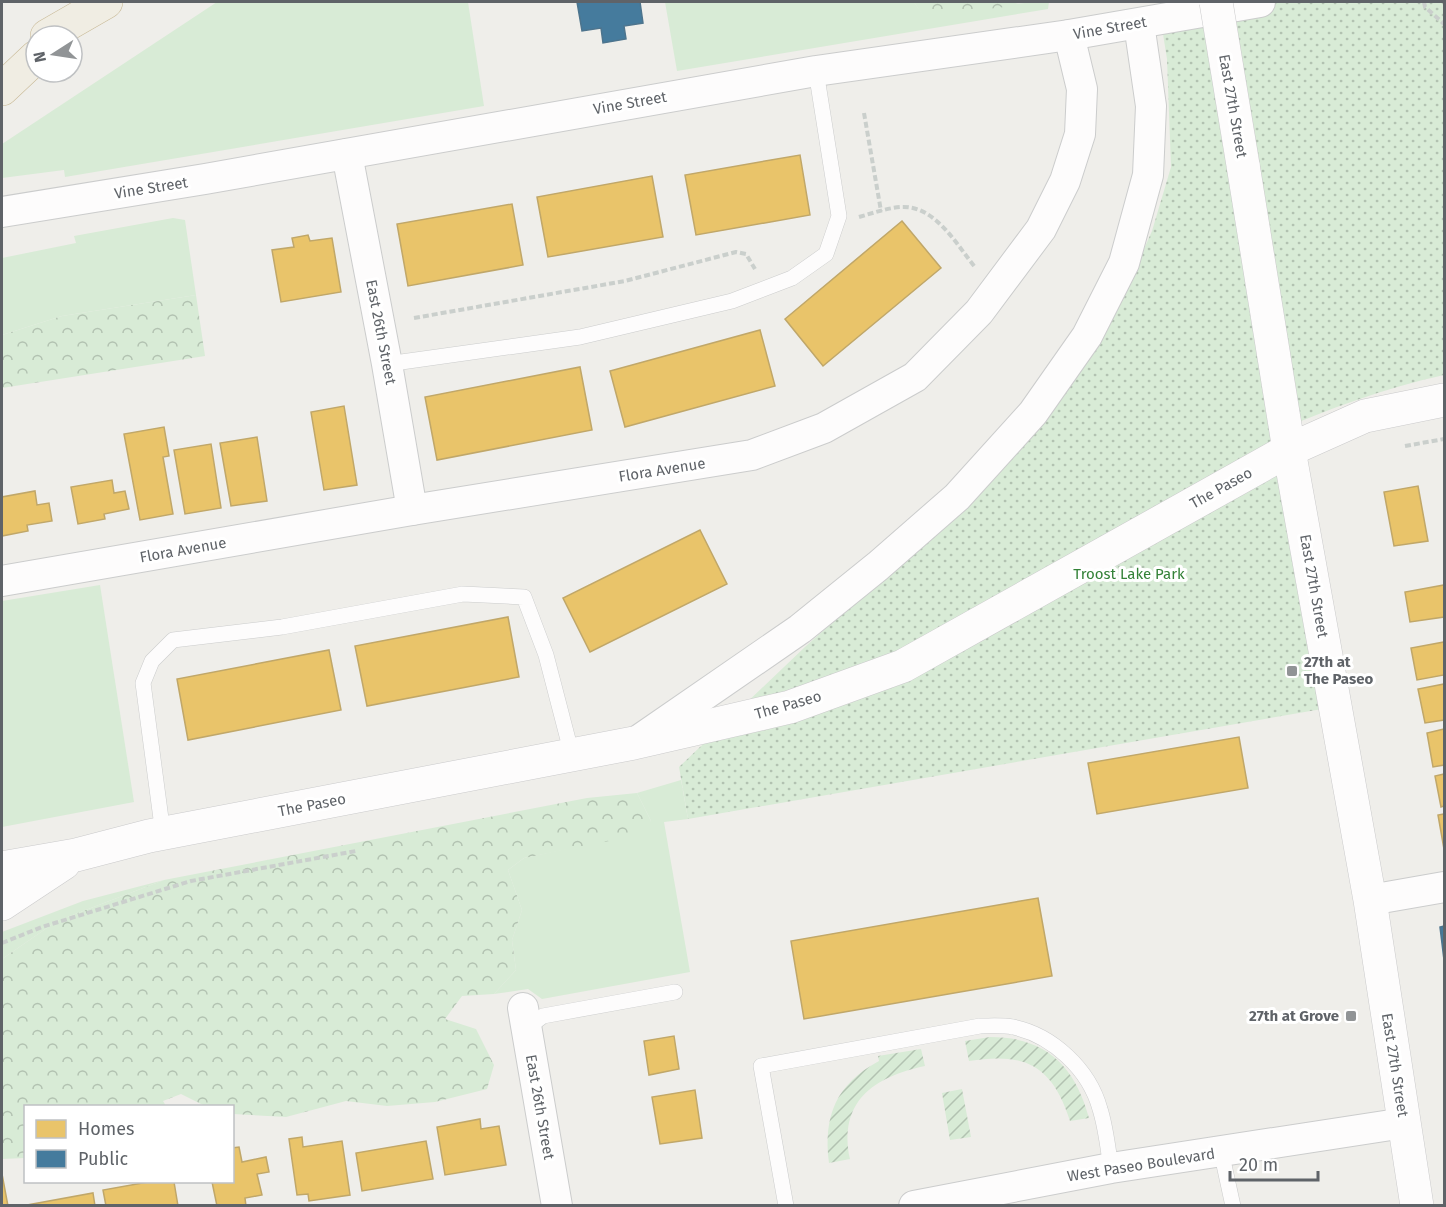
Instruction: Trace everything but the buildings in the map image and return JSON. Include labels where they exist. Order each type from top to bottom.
[{"type":"highway","points":[[68,24],[95,8]]},
{"type":"highway","points":[[74,24],[95,8]]},
{"type":"highway","points":[[2,64],[24,50]]},
{"type":"highway","points":[[2,89],[24,68]]},
{"type":"main road","name":"East 27th Street","points":[[1216,2],[1289,450],[1370,900],[1417,1206]]},
{"type":"main road","name":"The Paseo","points":[[2,868],[76,855],[163,834],[634,743],[790,707],[903,666],[1289,450],[1365,416],[1444,400]]},
{"type":"main road","name":"The Paseo","points":[[2,904],[76,855]]},
{"type":"street","name":"Vine Street","points":[[2,212],[816,71],[1069,35],[1260,2]]},
{"type":"street","points":[[634,743],[800,629],[878,566],[957,497],[1034,414],[1087,336],[1124,263],[1148,175],[1150,106],[1139,24]]},
{"type":"street","name":"Flora Avenue","points":[[2,581],[412,510],[752,455],[824,428],[915,376],[980,312],[1041,229],[1065,181],[1080,134],[1082,89],[1069,35]]},
{"type":"street","name":"East 26th Street","points":[[347,154],[412,510]]},
{"type":"street","points":[[1370,900],[1444,887]]},
{"type":"street","name":"East 26th Street","points":[[525,1018],[557,1206]]},
{"type":"street","name":"West Paseo Boulevard","points":[[914,1206],[1111,1168],[1404,1123]]},
{"type":"lane","points":[[387,364],[580,337],[732,301],[792,278],[826,254],[839,216],[816,71]]},
{"type":"lane","points":[[163,834],[143,683],[152,661],[173,640],[282,627],[463,594],[524,597],[546,655],[572,755]]},
{"type":"lane","points":[[525,1018],[675,992]]},
{"type":"lane","points":[[786,1206],[761,1066],[980,1026],[1010,1027],[1029,1032],[1055,1045],[1090,1084],[1100,1108],[1111,1168]]},
{"type":"lane","points":[[1221,1151],[1233,1206]]},
{"type":"path","points":[[1424,2],[1425,7],[1444,24]]},
{"type":"path","points":[[864,113],[881,211]]},
{"type":"path","points":[[851,219],[902,207],[922,210],[932,216],[978,270]]},
{"type":"path","points":[[414,318],[625,281],[736,252],[746,254],[755,269],[763,266]]},
{"type":"path","points":[[1405,446],[1444,439]]},
{"type":"path","points":[[2,943],[42,927],[191,881],[356,851]]},
{"type":"green space","points":[[217,2],[468,2],[484,106],[65,177],[64,170],[2,178],[2,144]]},
{"type":"green space","points":[[665,2],[914,2],[923,15],[1049,2],[1048,9],[677,71]]},
{"type":"green space","points":[[914,2],[1022,2],[1005,7],[923,16]]},
{"type":"green space","name":"Troost Lake Park","points":[[1243,2],[1444,2],[1444,375],[1357,400],[1272,433],[1322,709],[688,819],[679,767],[806,646],[990,483],[1046,416],[1122,298],[1152,231],[1171,167],[1167,59],[1163,34],[1246,19]]},
{"type":"green space","points":[[173,218],[185,220],[196,295],[62,316],[2,335],[2,258],[76,243],[74,236]]},
{"type":"green space","points":[[196,295],[205,356],[2,388],[2,335],[62,316]]},
{"type":"green space","points":[[100,585],[134,802],[2,827],[2,601]]},
{"type":"green space","points":[[681,780],[688,819],[664,822],[690,972],[542,999],[528,989],[494,994],[516,970],[512,940],[522,910],[508,870],[524,858],[575,847],[651,821],[637,793]]},
{"type":"green space","points":[[637,793],[651,821],[634,836],[524,858],[508,870],[522,910],[512,940],[516,970],[494,994],[462,996],[445,1019],[476,1029],[494,1065],[487,1089],[435,1102],[387,1106],[346,1101],[286,1117],[234,1114],[234,1105],[203,1105],[181,1094],[163,1101],[165,1105],[24,1105],[24,1158],[2,1159],[2,959],[57,921],[164,880],[587,798]]},
{"type":"green space","points":[[164,880],[57,921],[2,959],[2,932],[83,901]]},
{"type":"green space","points":[[990,1037],[1027,1042],[1055,1058],[1076,1083],[1089,1118],[1070,1121],[1054,1087],[1045,1075],[1034,1067],[1021,1061],[1006,1059],[969,1061],[965,1041]]},
{"type":"green space","points":[[921,1049],[925,1066],[890,1077],[875,1085],[864,1095],[855,1107],[849,1122],[850,1159],[829,1163],[828,1130],[836,1103],[843,1091],[864,1070],[879,1061],[878,1056]]},
{"type":"green space","points":[[962,1089],[971,1137],[950,1140],[942,1093]]},
{"type":"place","name":"27th at The Paseo","points":[[1292,671]]},
{"type":"place","name":"27th at Grove","points":[[1351,1016]]}]
